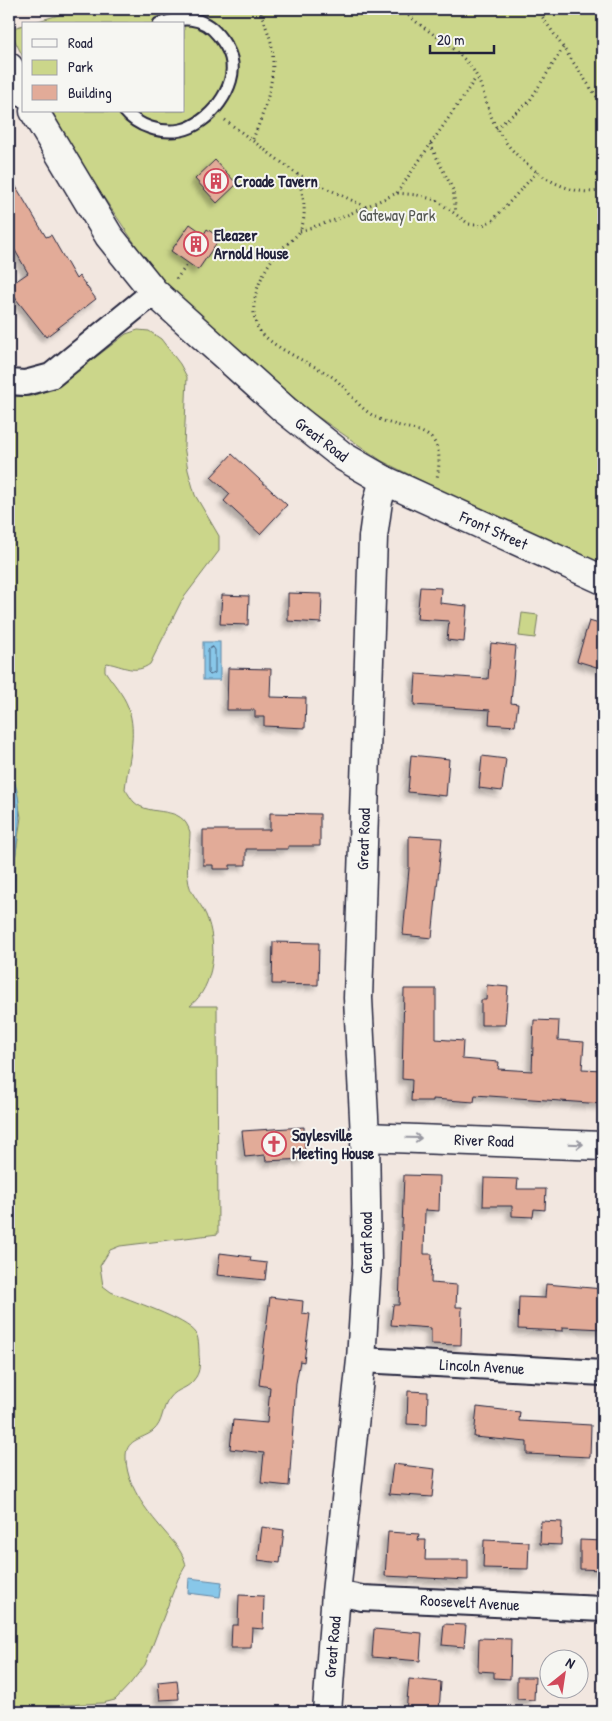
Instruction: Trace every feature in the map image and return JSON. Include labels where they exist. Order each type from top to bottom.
[{"type":"main road","name":"Great Road","points":[[35,112],[109,236],[154,292],[217,351],[321,440],[344,457],[384,480],[378,501],[373,537],[358,998],[365,1137],[367,1263],[360,1360],[336,1593],[327,1712]]},
{"type":"main road","name":"Front Street","points":[[384,480],[603,580]]},
{"type":"main road","name":"River Road","points":[[365,1137],[603,1146]]},
{"type":"street","points":[[9,382],[25,383],[51,376],[154,292]]},
{"type":"street","name":"Lincoln Avenue","points":[[360,1360],[603,1373]]},
{"type":"street","name":"Roosevelt Avenue","points":[[336,1593],[362,1598],[603,1608]]},
{"type":"lane","points":[[126,112],[141,124],[169,131],[181,130],[200,121],[211,112],[230,83],[231,58],[223,42],[202,20],[183,19],[169,22]]},
{"type":"path","points":[[253,139],[265,108],[272,65],[271,43],[260,9]]},
{"type":"path","points":[[401,9],[467,62],[476,78],[496,128],[537,172],[557,184],[577,191],[592,193],[603,190]]},
{"type":"path","points":[[536,9],[603,106]]},
{"type":"path","points":[[496,128],[529,102],[563,48]]},
{"type":"path","points":[[430,500],[440,460],[436,444],[424,433],[411,427],[373,416],[356,404],[329,375],[289,353],[258,328],[255,312],[256,294],[263,276],[276,255],[300,231],[367,208],[397,193],[476,78]]},
{"type":"path","points":[[211,112],[253,139],[297,174],[367,208]]},
{"type":"path","points":[[430,144],[452,190],[456,213]]},
{"type":"path","points":[[397,193],[417,195],[436,200],[469,224],[481,226],[493,220],[537,172]]},
{"type":"path","points":[[297,174],[304,198],[300,231]]},
{"type":"green space","name":"Gateway Park","points":[[79,9],[603,9],[603,565],[498,519],[382,461],[311,412],[179,301],[150,266],[77,158],[53,112],[185,112],[185,22],[35,22]]},
{"type":"green space","points":[[22,26],[22,55],[9,29]]},
{"type":"green space","points":[[138,330],[149,331],[161,339],[180,364],[187,377],[184,446],[188,470],[195,495],[219,536],[219,551],[182,600],[150,664],[139,669],[129,669],[107,663],[105,671],[124,698],[131,717],[132,738],[125,789],[134,802],[141,807],[173,814],[180,817],[186,823],[190,832],[187,867],[189,884],[204,910],[210,926],[213,951],[209,976],[205,987],[190,1006],[217,1006],[218,1234],[120,1246],[110,1250],[100,1266],[103,1286],[111,1292],[157,1310],[191,1328],[196,1333],[199,1344],[199,1366],[196,1377],[189,1385],[173,1395],[165,1406],[157,1427],[149,1434],[132,1442],[126,1455],[129,1476],[138,1496],[177,1547],[186,1565],[178,1579],[145,1665],[115,1700],[103,1703],[61,1705],[52,1712],[9,1712],[9,919],[15,896],[15,860],[21,817],[14,779],[9,769],[9,397],[32,396],[57,387],[126,334]]},
{"type":"green space","points":[[522,613],[538,615],[535,638],[519,636]]},
{"type":"water","points":[[203,642],[220,642],[220,680],[203,680]]},
{"type":"water","points":[[9,769],[18,793],[20,815],[13,897],[9,919]]},
{"type":"water","points":[[189,1578],[222,1582],[220,1597],[188,1593]]},
{"type":"building","name":"Croade Tavern","points":[[215,160],[237,184],[217,203],[195,179]]},
{"type":"building","points":[[9,175],[46,237],[51,235],[76,279],[79,276],[96,299],[46,337],[16,299],[9,286],[28,273],[9,240]]},
{"type":"building","name":"Eleazer Arnold House","points":[[190,224],[204,234],[207,229],[220,238],[198,270],[171,251]]},
{"type":"building","points":[[232,454],[287,505],[260,534],[224,501],[230,494],[211,477]]},
{"type":"building","points":[[420,587],[441,588],[440,603],[467,606],[464,642],[447,640],[449,621],[417,619]]},
{"type":"building","points":[[288,593],[322,594],[321,623],[288,621]]},
{"type":"building","points":[[222,595],[249,596],[248,625],[220,624]]},
{"type":"building","points":[[589,621],[603,625],[603,669],[577,661]]},
{"type":"building","points":[[491,643],[516,646],[511,703],[518,704],[515,726],[489,724],[490,710],[414,705],[416,674],[488,679]]},
{"type":"building","points":[[228,668],[271,669],[270,697],[306,698],[305,728],[264,726],[264,717],[255,717],[255,710],[227,710]]},
{"type":"building","points":[[411,755],[449,759],[446,796],[408,792]]},
{"type":"building","points":[[482,756],[506,759],[502,791],[479,788]]},
{"type":"building","points":[[270,813],[320,814],[320,846],[288,846],[288,849],[246,849],[246,865],[230,865],[230,869],[213,869],[213,865],[203,865],[203,830],[270,830]]},
{"type":"building","points":[[409,836],[442,838],[432,938],[403,935],[409,869]]},
{"type":"building","points":[[273,942],[319,943],[318,985],[272,984]]},
{"type":"building","points":[[487,985],[508,987],[505,1025],[481,1025],[481,1000],[486,1000]]},
{"type":"building","points":[[404,989],[436,989],[436,1039],[463,1041],[462,1059],[499,1062],[498,1069],[532,1071],[534,1020],[559,1021],[558,1040],[584,1042],[582,1069],[603,1070],[603,1104],[475,1095],[474,1102],[433,1099],[433,1101],[411,1101],[412,1080],[402,1079]]},
{"type":"building","name":"Saylesville Meeting House","points":[[304,1127],[305,1159],[266,1161],[265,1155],[245,1157],[242,1131]]},
{"type":"building","points":[[404,1175],[440,1176],[439,1211],[425,1210],[424,1254],[432,1254],[431,1283],[457,1285],[456,1307],[462,1307],[461,1345],[431,1344],[431,1328],[391,1325],[393,1305],[399,1305]]},
{"type":"building","points":[[484,1178],[518,1179],[517,1189],[546,1189],[545,1210],[534,1209],[533,1217],[512,1216],[512,1206],[483,1206]]},
{"type":"building","points":[[220,1253],[251,1257],[250,1261],[267,1263],[265,1280],[217,1275]]},
{"type":"building","points":[[546,1284],[603,1289],[603,1329],[563,1327],[563,1331],[518,1329],[519,1297],[545,1298]]},
{"type":"building","points":[[270,1297],[303,1301],[302,1313],[310,1314],[304,1362],[300,1361],[296,1383],[289,1486],[261,1483],[264,1453],[230,1449],[233,1420],[267,1423],[270,1387],[259,1385]]},
{"type":"building","points":[[408,1391],[428,1392],[427,1425],[407,1424]]},
{"type":"building","points":[[477,1407],[520,1412],[519,1421],[591,1425],[590,1457],[527,1454],[527,1442],[474,1437]]},
{"type":"building","points":[[393,1464],[435,1469],[432,1497],[389,1494]]},
{"type":"building","points":[[541,1521],[562,1522],[561,1545],[540,1544]]},
{"type":"building","points":[[262,1527],[284,1530],[280,1563],[258,1560]]},
{"type":"building","points":[[388,1532],[419,1534],[418,1540],[426,1540],[425,1560],[468,1560],[468,1580],[385,1576]]},
{"type":"building","points":[[484,1540],[529,1542],[528,1569],[483,1568]]},
{"type":"building","points":[[580,1540],[603,1541],[603,1570],[580,1569]]},
{"type":"building","points":[[239,1595],[264,1596],[263,1629],[252,1628],[251,1648],[231,1648],[232,1625],[238,1625]]},
{"type":"building","points":[[444,1624],[466,1625],[464,1647],[442,1645]]},
{"type":"building","points":[[374,1629],[422,1633],[420,1661],[372,1657]]},
{"type":"building","points":[[479,1638],[511,1639],[510,1679],[494,1678],[494,1672],[478,1671]]},
{"type":"building","points":[[517,1677],[535,1677],[534,1700],[517,1699]]},
{"type":"building","points":[[409,1679],[441,1682],[439,1712],[406,1712]]},
{"type":"building","points":[[177,1680],[179,1699],[160,1700],[158,1682]]},
{"type":"place","name":"Croade Tavern","points":[[216,181]]},
{"type":"place","name":"Eleazer Arnold House","points":[[196,244]]},
{"type":"place","name":"Saylesville Meeting House","points":[[274,1144]]}]
